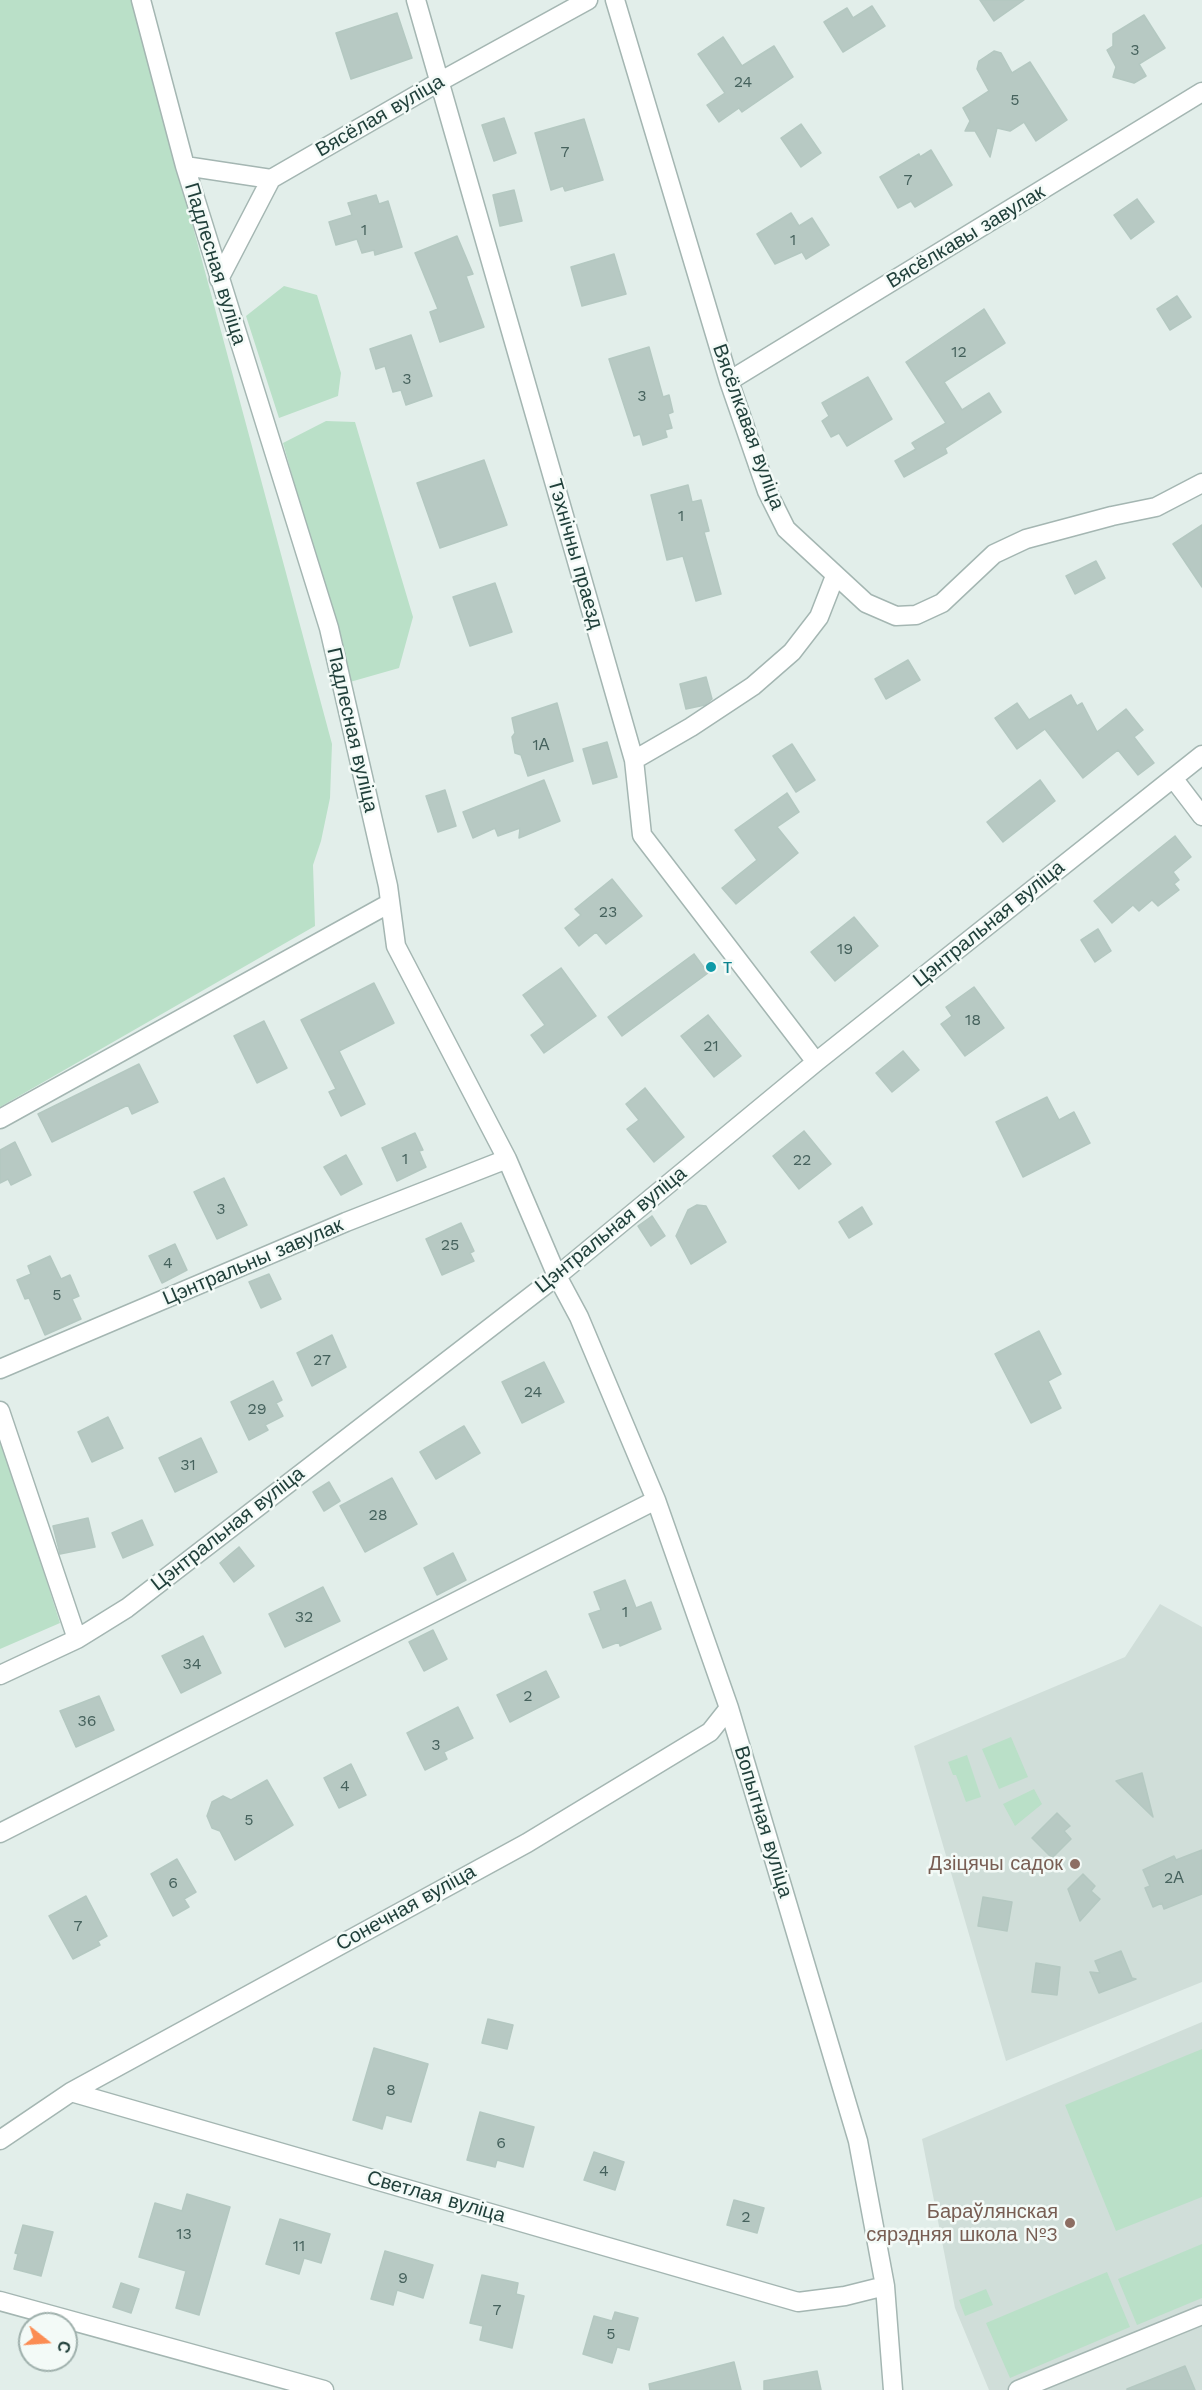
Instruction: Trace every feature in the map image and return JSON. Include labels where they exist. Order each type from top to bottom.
[{"type":"street","name":"Падлесная вуліца","points":[[141,0],[185,166],[328,628],[388,886],[396,946],[507,1160],[556,1276]]},
{"type":"street","name":"Тэхнічны праезд","points":[[416,0],[634,760],[642,835],[816,1062]]},
{"type":"street","name":"Вясёлая вуліца","points":[[271,179],[439,82],[588,0]]},
{"type":"street","name":"Вясёлкавая вуліца","points":[[615,0],[729,381],[767,491],[786,529],[866,603],[896,616],[916,615],[942,603],[994,554],[1026,539],[1156,507],[1202,483]]},
{"type":"street","name":"Вясёлкавы завулак","points":[[729,381],[1202,92]]},
{"type":"street","name":"Падлесная вуліца","points":[[185,166],[271,179]]},
{"type":"street","points":[[219,279],[271,179]]},
{"type":"street","points":[[634,760],[753,686],[792,652],[819,617],[835,576]]},
{"type":"street","name":"Цэнтральная вуліца","points":[[0,1675],[77,1638],[126,1608],[556,1276],[816,1062],[1202,755]]},
{"type":"street","points":[[1173,778],[1202,816]]},
{"type":"street","points":[[0,1119],[390,903]]},
{"type":"street","name":"Цэнтральны завулак","points":[[0,1369],[346,1222],[507,1160]]},
{"type":"street","name":"Вопытная вуліца","points":[[556,1276],[579,1317],[656,1500],[729,1708],[858,2141],[885,2286],[893,2390]]},
{"type":"street","points":[[0,1412],[77,1638]]},
{"type":"street","points":[[0,1833],[656,1500]]},
{"type":"street","name":"Сонечная вуліца","points":[[71,2092],[527,1843],[710,1732],[729,1708]]},
{"type":"street","points":[[0,2140],[71,2092]]},
{"type":"street","name":"Светлая вуліца","points":[[71,2092],[798,2302],[845,2296],[885,2286]]},
{"type":"street","points":[[0,2301],[324,2390]]},
{"type":"street","points":[[1018,2390],[1202,2315]]},
{"type":"shaded area","name":"Дзіцячы садок","points":[[1160,1604],[1202,1627],[1202,1982],[1006,2061],[914,1746],[1125,1657]]},
{"type":"shaded area","name":"Бараўлянская сярэдняя школа №3","points":[[1202,2022],[1202,2390],[989,2390],[955,2308],[922,2139]]},
{"type":"green space","points":[[0,0],[132,0],[332,744],[330,798],[321,841],[313,865],[315,926],[0,1107]]},
{"type":"green space","points":[[284,286],[317,295],[341,373],[338,396],[279,418],[246,316]]},
{"type":"green space","points":[[326,421],[355,422],[413,617],[399,668],[350,682],[283,443]]},
{"type":"green space","points":[[0,1435],[60,1623],[0,1649]]},
{"type":"green space","points":[[1011,1737],[1028,1777],[999,1789],[982,1749]]},
{"type":"green space","points":[[967,1755],[981,1797],[966,1802],[956,1775],[953,1775],[948,1762]]},
{"type":"green space","points":[[1034,1789],[1042,1804],[1015,1826],[1003,1804]]},
{"type":"green space","points":[[1202,2049],[1202,2197],[1116,2231],[1065,2105]]},
{"type":"green space","points":[[1202,2244],[1202,2298],[1137,2325],[1118,2279]]},
{"type":"green space","points":[[1107,2272],[1130,2327],[1010,2378],[986,2323]]},
{"type":"green space","points":[[986,2289],[993,2305],[965,2316],[959,2300]]},
{"type":"building","points":[[980,0],[1024,0],[994,21]]},
{"type":"building","points":[[872,6],[885,26],[843,52],[824,22],[847,8],[853,18]]},
{"type":"building","points":[[397,13],[412,58],[351,79],[336,33]]},
{"type":"building","points":[[1144,15],[1165,48],[1139,64],[1146,76],[1134,83],[1113,77],[1116,67],[1107,50],[1113,46],[1113,34]]},
{"type":"building","points":[[723,37],[742,66],[774,46],[793,77],[742,112],[739,108],[719,122],[707,105],[725,93],[698,54]]},
{"type":"building","points":[[994,51],[1001,53],[1012,73],[1030,62],[1067,120],[1036,141],[1024,122],[1010,131],[997,128],[990,157],[975,131],[965,131],[970,121],[963,108],[989,91],[977,69],[979,61]]},
{"type":"building","points":[[504,118],[516,153],[494,161],[482,125]]},
{"type":"building","points":[[584,119],[603,180],[565,191],[563,186],[551,190],[535,133]]},
{"type":"building","points":[[801,124],[821,153],[801,167],[781,138]]},
{"type":"building","points":[[931,150],[952,185],[915,207],[911,201],[898,208],[880,177],[919,154],[920,157]]},
{"type":"building","points":[[514,190],[522,221],[500,226],[493,195]]},
{"type":"building","points":[[376,195],[379,204],[388,201],[402,247],[375,255],[374,250],[362,253],[357,239],[336,245],[329,222],[352,215],[348,203]]},
{"type":"building","points":[[1137,199],[1154,222],[1131,239],[1114,215]]},
{"type":"building","points":[[791,213],[799,226],[812,218],[829,245],[806,259],[802,252],[775,264],[757,234]]},
{"type":"building","points":[[457,236],[473,274],[466,276],[484,327],[440,342],[430,312],[438,309],[415,253]]},
{"type":"building","points":[[614,254],[626,294],[582,306],[571,267]]},
{"type":"building","points":[[1177,296],[1191,317],[1170,330],[1157,309]]},
{"type":"building","points":[[984,309],[1005,343],[944,382],[962,410],[989,393],[1001,412],[945,448],[947,453],[904,477],[895,461],[916,449],[912,443],[946,423],[906,362]]},
{"type":"building","points":[[411,335],[432,396],[406,405],[401,390],[393,392],[385,366],[376,369],[370,349]]},
{"type":"building","points":[[649,347],[663,397],[669,395],[673,412],[668,414],[672,428],[665,430],[667,437],[643,445],[640,434],[634,436],[609,359]]},
{"type":"building","points":[[868,377],[892,419],[847,446],[839,433],[831,437],[822,421],[829,416],[822,403]]},
{"type":"building","points":[[484,460],[507,525],[440,548],[417,483]]},
{"type":"building","points":[[688,485],[692,502],[701,500],[709,531],[704,532],[721,594],[696,601],[683,556],[667,560],[651,495]]},
{"type":"building","points":[[1202,525],[1202,587],[1173,544]]},
{"type":"building","points":[[1096,561],[1105,578],[1075,594],[1066,576]]},
{"type":"building","points":[[495,583],[512,632],[470,646],[453,597]]},
{"type":"building","points":[[908,660],[920,680],[886,699],[875,679]]},
{"type":"building","points":[[706,677],[712,699],[705,705],[686,709],[680,684]]},
{"type":"building","points":[[1071,695],[1077,706],[1082,703],[1097,732],[1126,709],[1143,730],[1134,737],[1154,763],[1138,775],[1118,750],[1083,778],[1045,729],[1017,749],[995,718],[1017,703],[1029,720]]},
{"type":"building","points":[[557,703],[573,761],[528,776],[521,755],[515,753],[512,718]]},
{"type":"building","points":[[607,742],[617,777],[593,784],[583,749]]},
{"type":"building","points":[[792,744],[815,780],[796,792],[773,756]]},
{"type":"building","points":[[544,780],[560,821],[519,838],[520,828],[498,836],[495,828],[473,838],[463,812]]},
{"type":"building","points":[[1040,780],[1055,801],[1003,842],[987,822]]},
{"type":"building","points":[[445,790],[456,826],[438,832],[426,796]]},
{"type":"building","points":[[787,793],[799,812],[777,827],[798,853],[736,904],[722,888],[757,860],[735,830]]},
{"type":"building","points":[[1175,836],[1191,857],[1173,872],[1179,880],[1174,884],[1179,890],[1158,906],[1152,900],[1139,911],[1133,905],[1112,923],[1094,901]]},
{"type":"building","points":[[612,879],[642,916],[606,944],[596,932],[579,946],[565,928],[581,915],[575,909]]},
{"type":"building","points":[[854,917],[878,946],[835,981],[811,952]]},
{"type":"building","points":[[1098,929],[1111,951],[1095,962],[1081,940]]},
{"type":"building","points":[[694,954],[708,973],[622,1036],[608,1017]]},
{"type":"building","points":[[561,968],[596,1016],[544,1053],[531,1035],[545,1025],[523,995]]},
{"type":"building","points":[[374,983],[394,1023],[339,1051],[365,1104],[341,1116],[329,1092],[336,1089],[301,1020]]},
{"type":"building","points":[[974,987],[1004,1028],[965,1056],[941,1024],[952,1016],[946,1007]]},
{"type":"building","points":[[708,1015],[741,1056],[714,1077],[681,1036]]},
{"type":"building","points":[[264,1021],[287,1068],[257,1083],[234,1036]]},
{"type":"building","points":[[903,1051],[919,1070],[892,1092],[876,1073]]},
{"type":"building","points":[[139,1064],[158,1102],[132,1114],[128,1105],[52,1142],[38,1114]]},
{"type":"building","points":[[645,1088],[684,1137],[654,1162],[627,1129],[639,1120],[626,1104]]},
{"type":"building","points":[[1047,1097],[1059,1120],[1074,1112],[1090,1143],[1023,1177],[996,1122]]},
{"type":"building","points":[[804,1131],[831,1164],[799,1189],[773,1156]]},
{"type":"building","points":[[415,1133],[423,1150],[419,1151],[426,1167],[397,1181],[382,1148]]},
{"type":"building","points":[[15,1142],[31,1175],[11,1185],[8,1179],[0,1183],[0,1150]]},
{"type":"building","points":[[346,1155],[362,1184],[341,1195],[324,1167]]},
{"type":"building","points":[[224,1178],[247,1225],[217,1239],[194,1192]]},
{"type":"building","points":[[697,1205],[706,1206],[726,1242],[691,1264],[676,1236],[688,1210]]},
{"type":"building","points":[[862,1207],[872,1224],[849,1238],[839,1222]]},
{"type":"building","points":[[652,1216],[665,1236],[651,1246],[638,1226]]},
{"type":"building","points":[[461,1223],[474,1251],[470,1253],[474,1261],[442,1275],[426,1239]]},
{"type":"building","points":[[175,1244],[187,1270],[162,1283],[149,1256]]},
{"type":"building","points":[[50,1256],[61,1279],[70,1275],[79,1296],[72,1299],[81,1319],[45,1335],[29,1298],[25,1299],[17,1280],[31,1274],[28,1266]]},
{"type":"building","points":[[269,1274],[281,1299],[261,1308],[249,1282]]},
{"type":"building","points":[[1039,1331],[1061,1374],[1048,1381],[1061,1408],[1031,1423],[995,1354]]},
{"type":"building","points":[[332,1335],[346,1367],[312,1386],[297,1353]]},
{"type":"building","points":[[544,1362],[564,1402],[522,1423],[502,1382]]},
{"type":"building","points":[[273,1381],[282,1400],[276,1403],[283,1416],[265,1425],[268,1430],[249,1440],[231,1402]]},
{"type":"building","points":[[108,1417],[123,1448],[92,1462],[78,1432]]},
{"type":"building","points":[[464,1426],[480,1453],[436,1479],[420,1452]]},
{"type":"building","points":[[201,1438],[217,1472],[175,1492],[159,1458]]},
{"type":"building","points":[[392,1478],[417,1524],[365,1552],[340,1506]]},
{"type":"building","points":[[329,1482],[340,1501],[324,1511],[313,1492]]},
{"type":"building","points":[[88,1518],[95,1547],[60,1554],[53,1526]]},
{"type":"building","points":[[142,1520],[153,1545],[123,1558],[112,1533]]},
{"type":"building","points":[[239,1547],[254,1566],[234,1582],[220,1563]]},
{"type":"building","points":[[453,1553],[466,1580],[437,1595],[424,1568]]},
{"type":"building","points":[[625,1580],[636,1608],[651,1602],[661,1629],[620,1646],[619,1642],[603,1648],[589,1614],[601,1610],[594,1592]]},
{"type":"building","points":[[323,1587],[340,1621],[285,1647],[269,1614]]},
{"type":"building","points":[[433,1630],[447,1659],[424,1671],[409,1642]]},
{"type":"building","points":[[203,1636],[221,1673],[181,1693],[162,1656]]},
{"type":"building","points":[[546,1671],[559,1697],[510,1722],[497,1695]]},
{"type":"building","points":[[99,1696],[114,1730],[76,1747],[60,1711]]},
{"type":"building","points":[[458,1707],[473,1738],[444,1752],[447,1759],[425,1770],[407,1733]]},
{"type":"building","points":[[351,1764],[366,1795],[339,1808],[324,1778]]},
{"type":"building","points":[[1142,1773],[1153,1817],[1116,1781]]},
{"type":"building","points":[[267,1780],[293,1825],[235,1860],[220,1831],[212,1828],[207,1816],[212,1802],[223,1796],[231,1800]]},
{"type":"building","points":[[1057,1813],[1070,1826],[1064,1831],[1071,1839],[1052,1858],[1032,1838]]},
{"type":"building","points":[[1202,1850],[1202,1894],[1164,1909],[1162,1903],[1153,1907],[1145,1888],[1150,1886],[1143,1870],[1174,1856],[1176,1860]]},
{"type":"building","points":[[177,1859],[196,1892],[184,1899],[189,1907],[173,1916],[151,1874]]},
{"type":"building","points":[[1083,1874],[1095,1886],[1091,1891],[1100,1899],[1080,1921],[1068,1889]]},
{"type":"building","points":[[86,1896],[107,1936],[98,1941],[100,1945],[73,1959],[49,1916]]},
{"type":"building","points":[[983,1897],[1012,1902],[1007,1931],[978,1926]]},
{"type":"building","points":[[1121,1951],[1132,1978],[1136,1979],[1099,1993],[1090,1972],[1100,1973],[1095,1961]]},
{"type":"building","points":[[1036,1963],[1060,1967],[1057,1995],[1032,1992]]},
{"type":"building","points":[[488,2019],[513,2025],[507,2049],[482,2043]]},
{"type":"building","points":[[374,2048],[428,2064],[411,2122],[386,2115],[382,2129],[353,2120]]},
{"type":"building","points":[[480,2112],[534,2127],[523,2167],[497,2160],[495,2167],[467,2160]]},
{"type":"building","points":[[594,2152],[624,2162],[615,2190],[584,2180]]},
{"type":"building","points":[[187,2194],[230,2207],[199,2315],[176,2308],[186,2271],[139,2257],[155,2203],[182,2211]]},
{"type":"building","points":[[734,2200],[764,2208],[757,2233],[727,2225]]},
{"type":"building","points":[[280,2219],[330,2234],[321,2263],[304,2258],[299,2274],[266,2264]]},
{"type":"building","points":[[23,2225],[53,2232],[41,2276],[14,2269],[18,2254],[15,2253]]},
{"type":"building","points":[[385,2251],[433,2265],[423,2298],[397,2290],[393,2305],[371,2299]]},
{"type":"building","points":[[482,2275],[518,2283],[516,2294],[524,2296],[512,2348],[480,2340],[483,2326],[470,2323]]},
{"type":"building","points":[[121,2283],[139,2289],[131,2313],[113,2307]]},
{"type":"building","points":[[615,2312],[638,2318],[629,2350],[617,2347],[612,2363],[583,2354],[594,2316],[612,2321]]},
{"type":"building","points":[[734,2362],[741,2390],[650,2390],[649,2384]]},
{"type":"building","points":[[1185,2366],[1195,2390],[1127,2390],[1127,2389]]},
{"type":"building","points":[[817,2371],[821,2390],[764,2390],[764,2381]]},
{"type":"place","name":"т","points":[[711,967]]},
{"type":"place","name":"Дзіцячы садок","points":[[1075,1864]]},
{"type":"place","name":"Бараўлянская сярэдняя школа №3","points":[[1070,2223]]}]
